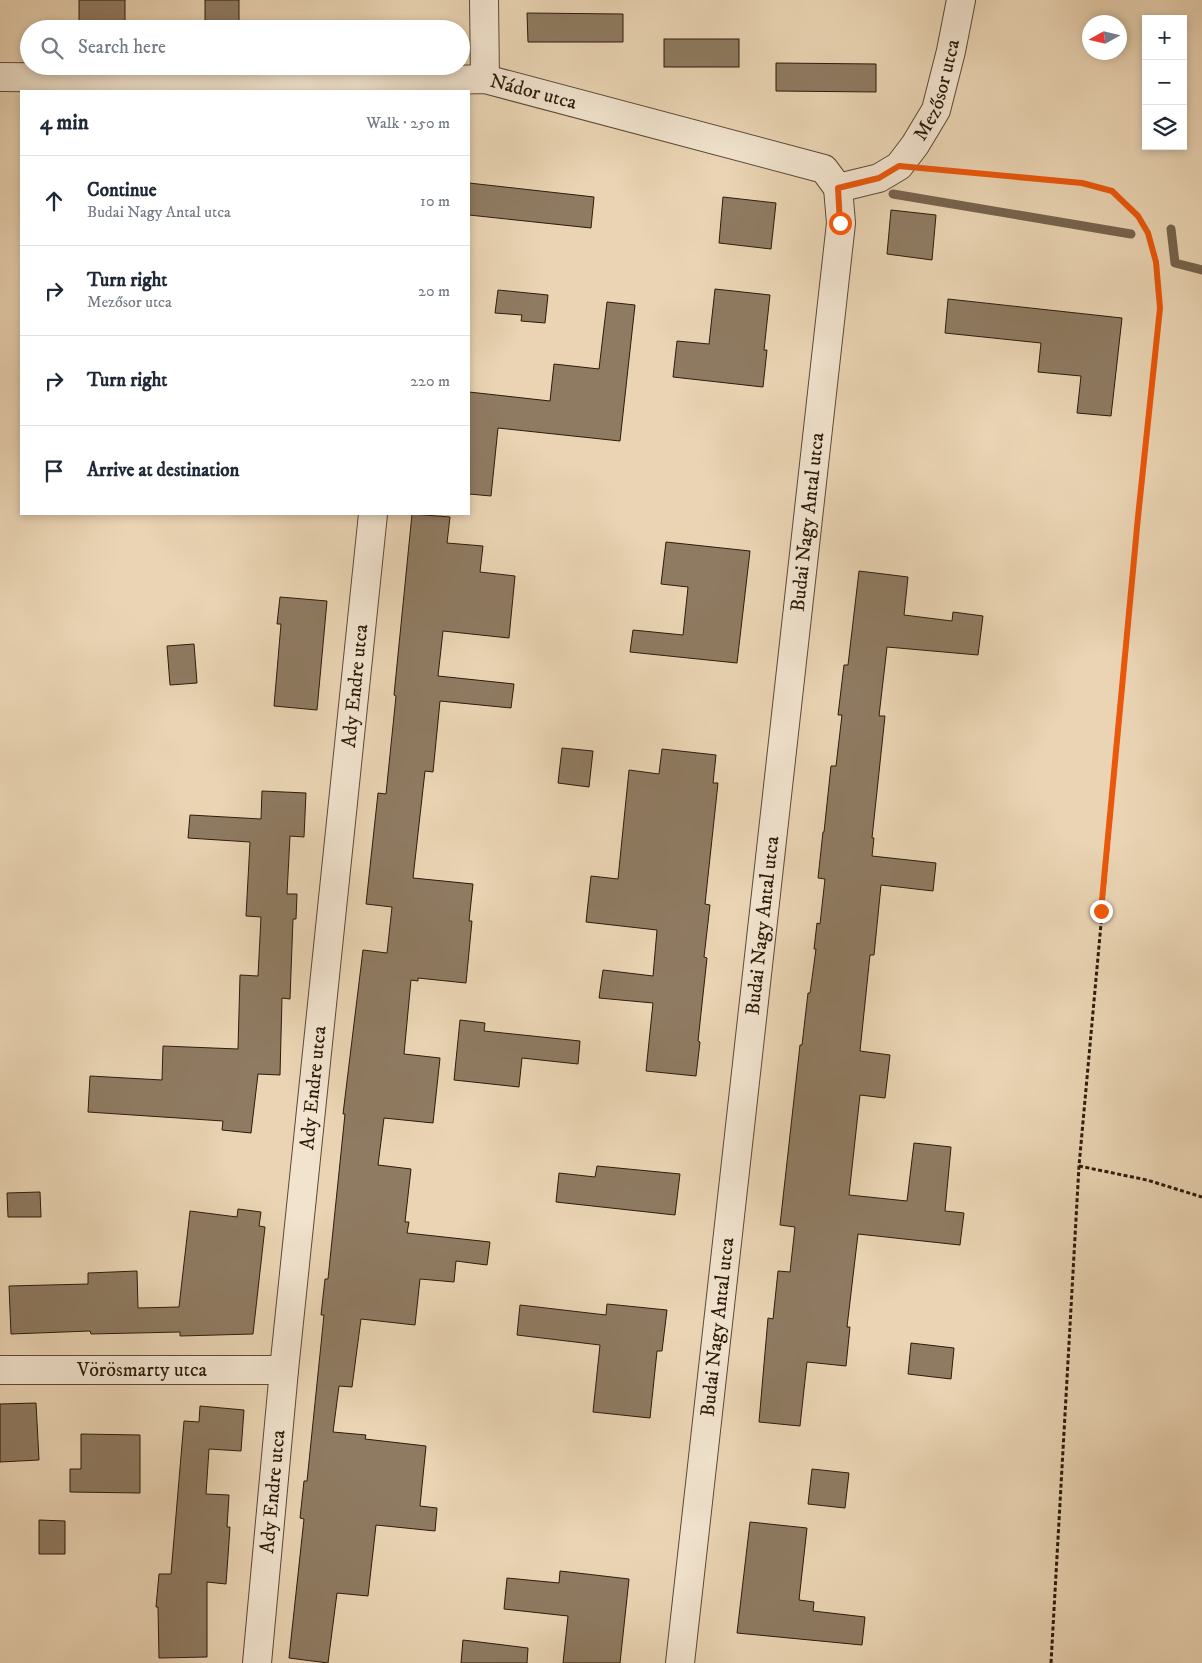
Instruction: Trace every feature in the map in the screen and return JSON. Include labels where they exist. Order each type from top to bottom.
[{"type":"street","points":[[484,0],[485,78]]},
{"type":"street","name":"Mezősor utca","points":[[838,188],[879,178],[899,166],[915,145],[936,110],[951,51],[961,0]]},
{"type":"street","name":"Nádor utca","points":[[0,77],[417,86],[485,78],[824,169],[838,188]]},
{"type":"street","name":"Budai Nagy Antal utca","points":[[680,1663],[840,233],[838,188]]},
{"type":"street","name":"Ady Endre utca","points":[[257,1663],[284,1370],[373,515]]},
{"type":"street","name":"Vörösmarty utca","points":[[0,1370],[284,1370]]},
{"type":"path","points":[[899,166],[1082,183],[1112,191],[1138,216],[1148,233],[1156,262],[1160,308],[1138,517],[1079,1166],[1051,1663]]},
{"type":"path","points":[[1079,1166],[1146,1180],[1202,1197]]},
{"type":"building","points":[[79,0],[125,0],[125,20],[79,20]]},
{"type":"building","points":[[205,0],[239,0],[239,20],[205,20]]},
{"type":"building","points":[[527,13],[623,14],[623,42],[528,42]]},
{"type":"building","points":[[664,39],[739,39],[739,67],[664,67]]},
{"type":"building","points":[[776,63],[876,64],[876,92],[776,91]]},
{"type":"building","points":[[470,183],[594,197],[591,228],[470,215]]},
{"type":"building","points":[[723,197],[776,203],[771,249],[719,243]]},
{"type":"building","points":[[891,210],[936,215],[932,260],[887,254]]},
{"type":"building","points":[[715,289],[770,295],[764,350],[767,350],[763,387],[673,377],[677,341],[709,344]]},
{"type":"building","points":[[498,290],[548,295],[545,323],[521,321],[522,315],[495,313]]},
{"type":"building","points":[[948,299],[1122,318],[1111,416],[1077,413],[1081,376],[1038,372],[1041,343],[945,333]]},
{"type":"building","points":[[607,302],[635,305],[620,441],[498,428],[491,496],[470,494],[470,392],[550,401],[554,364],[599,369]]},
{"type":"building","points":[[412,515],[450,517],[447,543],[483,546],[480,572],[515,576],[509,638],[443,631],[438,676],[514,684],[511,708],[440,701],[433,772],[425,771],[413,878],[473,884],[469,921],[472,921],[466,983],[418,978],[418,981],[411,980],[404,1054],[440,1058],[433,1123],[384,1118],[378,1165],[411,1169],[405,1222],[409,1222],[407,1233],[490,1242],[487,1265],[456,1261],[454,1282],[420,1279],[415,1325],[361,1319],[352,1387],[339,1386],[333,1432],[366,1435],[365,1439],[426,1446],[420,1506],[437,1508],[435,1531],[376,1525],[368,1596],[337,1593],[328,1663],[289,1658],[304,1519],[300,1518],[304,1481],[307,1481],[324,1315],[321,1315],[325,1279],[328,1279],[345,1114],[343,1114],[363,950],[387,953],[392,907],[366,904],[378,793],[386,794],[396,696],[394,695]]},
{"type":"building","points":[[666,542],[750,551],[737,663],[630,652],[633,630],[683,635],[688,587],[661,584]]},
{"type":"building","points":[[859,571],[908,577],[904,615],[952,621],[953,612],[983,616],[978,655],[887,647],[879,716],[885,716],[872,838],[874,838],[872,856],[936,863],[933,891],[881,885],[874,955],[870,955],[860,1051],[890,1055],[885,1098],[860,1095],[849,1195],[907,1201],[914,1143],[951,1147],[945,1211],[964,1213],[960,1245],[858,1234],[847,1327],[850,1327],[846,1366],[807,1362],[800,1426],[759,1422],[768,1318],[773,1319],[778,1271],[790,1272],[795,1227],[780,1225],[800,1045],[802,1045],[808,993],[810,993],[816,949],[814,949],[817,923],[820,924],[825,879],[818,878],[823,832],[831,766],[836,766],[842,715],[838,715],[844,665],[848,665]]},
{"type":"building","points":[[280,597],[327,601],[317,710],[274,706],[281,624],[277,624]]},
{"type":"building","points":[[194,644],[197,683],[170,685],[167,646]]},
{"type":"building","points":[[562,748],[593,751],[589,787],[558,783]]},
{"type":"building","points":[[662,749],[716,755],[713,783],[718,783],[705,904],[710,905],[704,957],[707,958],[696,1076],[646,1071],[653,1003],[599,998],[603,970],[653,976],[657,930],[586,922],[591,876],[618,879],[629,770],[659,774]]},
{"type":"building","points":[[262,791],[306,793],[304,837],[290,836],[287,894],[297,894],[296,919],[293,919],[290,999],[282,998],[280,1075],[258,1074],[251,1133],[222,1130],[223,1121],[88,1112],[90,1076],[162,1080],[163,1046],[238,1049],[240,975],[258,976],[261,917],[246,916],[250,842],[188,838],[190,815],[261,819]]},
{"type":"building","points":[[460,1020],[485,1023],[484,1031],[580,1041],[578,1064],[522,1058],[519,1087],[454,1080]]},
{"type":"building","points":[[597,1166],[680,1174],[675,1215],[556,1202],[559,1173],[595,1177]]},
{"type":"building","points":[[40,1192],[41,1217],[8,1217],[7,1193]]},
{"type":"building","points":[[238,1209],[261,1212],[259,1226],[265,1227],[253,1334],[180,1336],[180,1332],[91,1334],[90,1331],[11,1334],[9,1286],[88,1284],[88,1273],[137,1271],[138,1308],[179,1307],[190,1211],[237,1217]]},
{"type":"building","points":[[607,1304],[667,1310],[662,1351],[657,1351],[650,1418],[593,1412],[600,1345],[517,1335],[520,1305],[606,1315]]},
{"type":"building","points":[[911,1343],[954,1348],[951,1379],[908,1374]]},
{"type":"building","points":[[36,1403],[39,1460],[0,1462],[0,1404]]},
{"type":"building","points":[[200,1406],[244,1410],[241,1451],[209,1449],[206,1494],[229,1495],[227,1527],[230,1527],[226,1584],[207,1582],[207,1657],[159,1658],[158,1607],[156,1607],[159,1574],[171,1574],[184,1421],[199,1422]]},
{"type":"building","points":[[81,1434],[140,1435],[140,1493],[70,1492],[70,1469],[81,1469]]},
{"type":"building","points":[[812,1469],[849,1473],[845,1508],[808,1504]]},
{"type":"building","points":[[39,1520],[65,1521],[65,1554],[39,1554]]},
{"type":"building","points":[[750,1522],[807,1528],[799,1600],[814,1602],[813,1611],[865,1617],[862,1645],[737,1633]]},
{"type":"building","points":[[560,1571],[629,1579],[620,1663],[563,1663],[568,1616],[504,1609],[507,1578],[559,1583]]},
{"type":"building","points":[[463,1640],[528,1648],[527,1663],[461,1663]]},
{"type":"waterway","points":[[893,194],[1131,234]]},
{"type":"waterway","points":[[1171,229],[1175,263],[1202,270]]},
{"type":"route","points":[[840,223],[838,188],[879,178],[899,166],[1082,183],[1112,191],[1138,216],[1148,233],[1156,262],[1160,308],[1138,517],[1101,911]]}]
